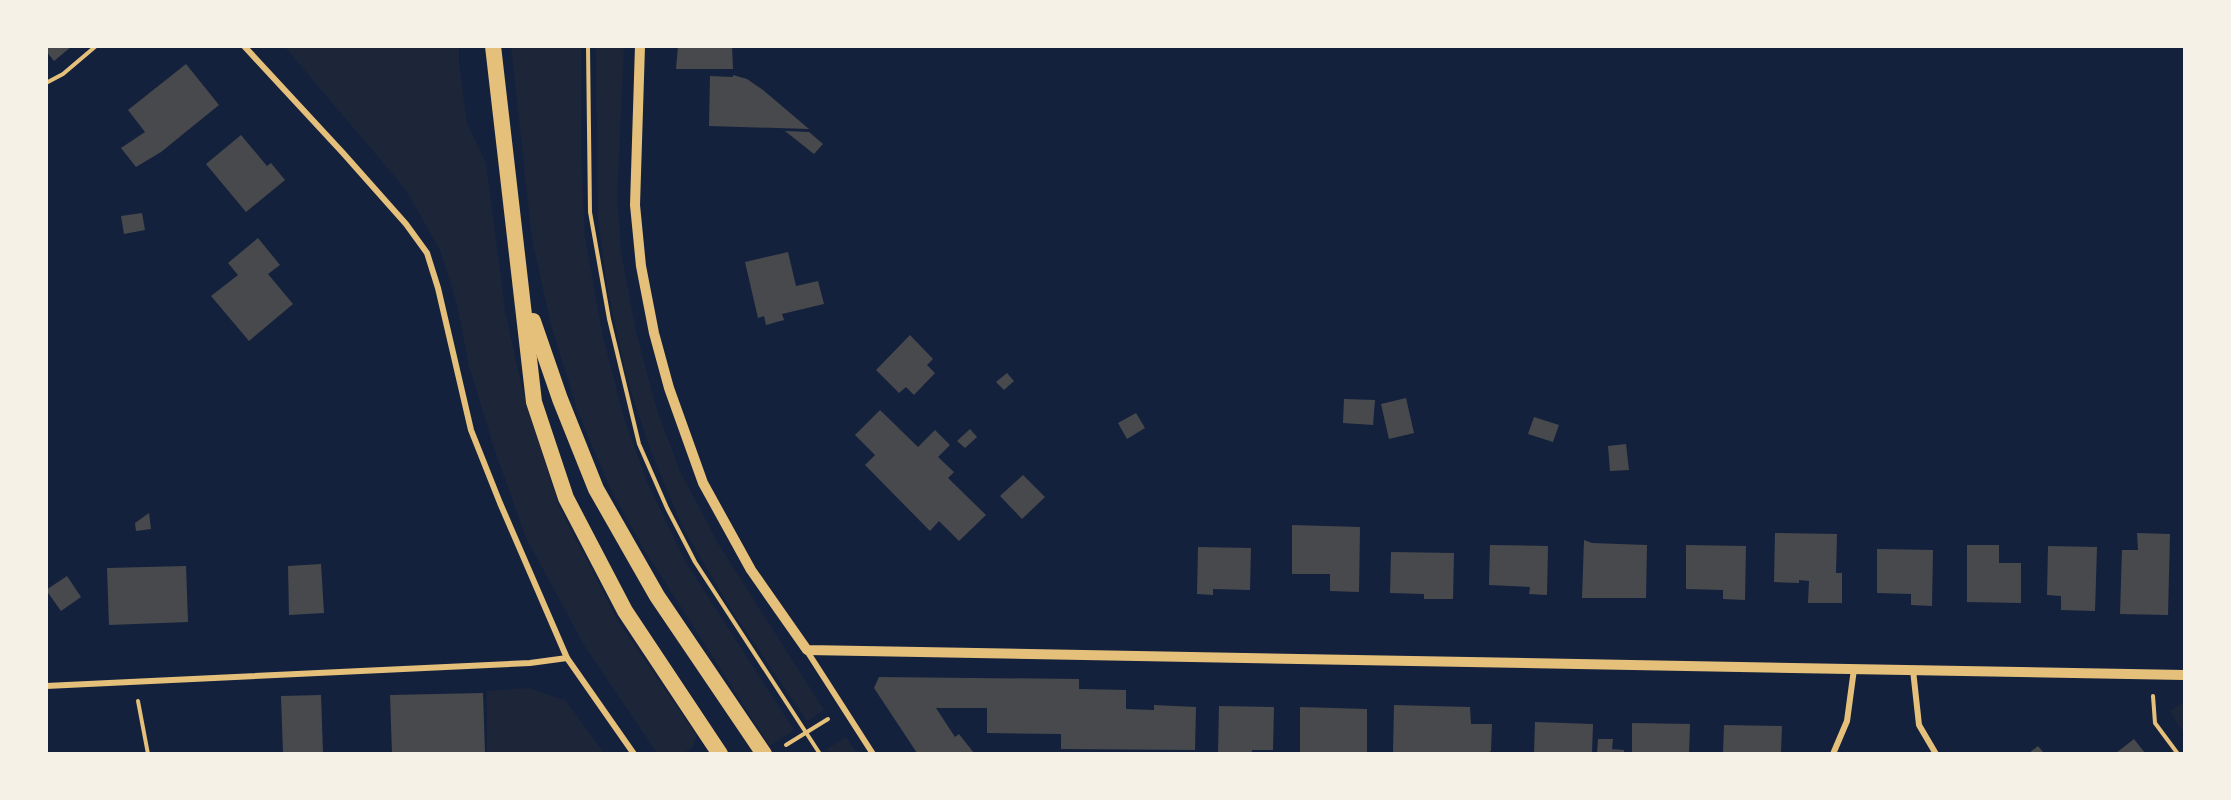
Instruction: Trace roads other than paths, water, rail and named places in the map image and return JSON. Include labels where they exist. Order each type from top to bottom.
[{"type":"highway","points":[[493,46],[534,402],[566,498],[625,611],[720,753]]},
{"type":"highway","points":[[523,294],[560,399],[596,489],[657,596],[764,753]]},
{"type":"street","points":[[244,46],[406,224],[427,253],[438,288],[471,430],[500,503],[567,658],[634,753]]},
{"type":"street","points":[[640,46],[635,205],[641,266],[654,333],[669,388],[703,483],[751,570],[807,650],[873,753]]},
{"type":"street","points":[[807,650],[2184,675]]},
{"type":"street","points":[[46,686],[530,663],[567,658]]},
{"type":"street","points":[[1833,753],[1847,720],[1854,669]]},
{"type":"street","points":[[1913,670],[1919,725],[1936,753]]}]
